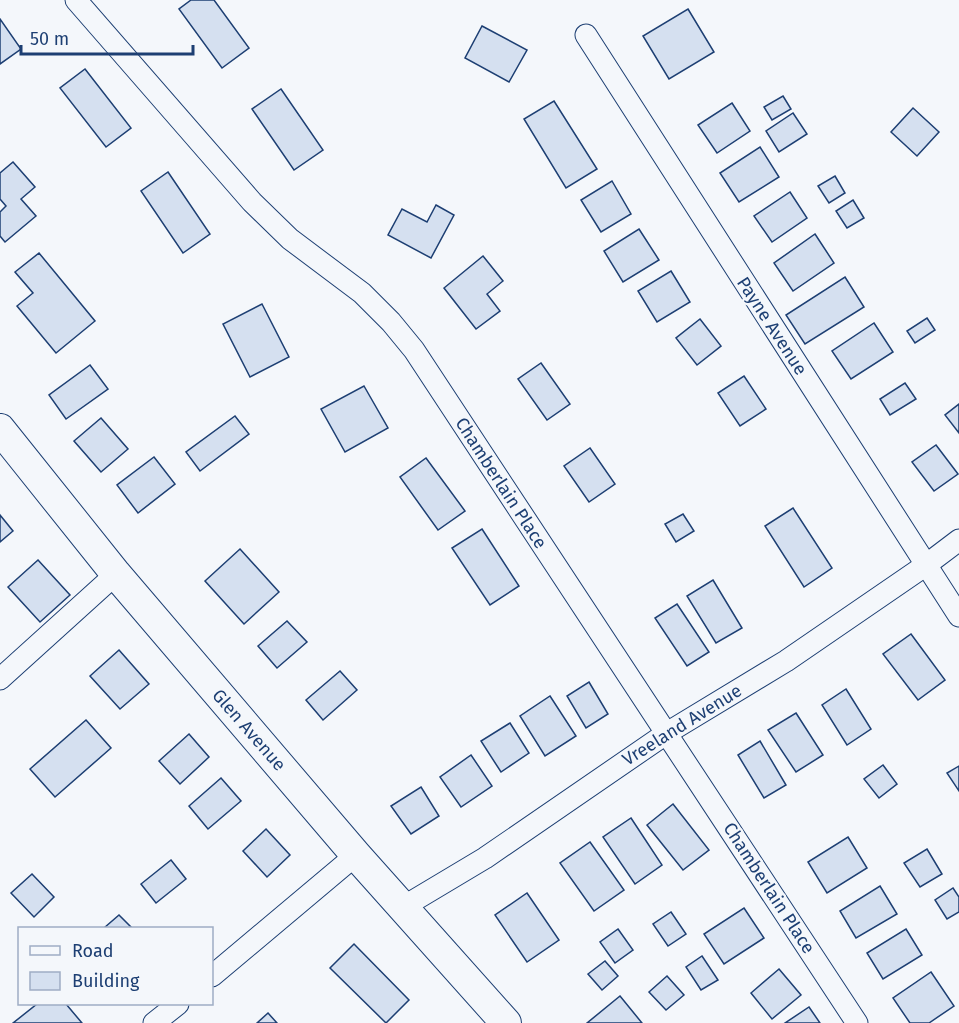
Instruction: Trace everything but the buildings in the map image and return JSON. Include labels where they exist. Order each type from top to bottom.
[{"type":"street","name":"Chamberlain Place","points":[[76,0],[252,202],[290,239],[362,293],[391,322],[414,350],[857,1023]]},
{"type":"street","name":"Payne Avenue","points":[[586,35],[959,616]]},
{"type":"street","name":"Glen Avenue","points":[[0,429],[116,574],[356,855],[506,1023]]},
{"type":"street","name":"Vreeland Avenue","points":[[403,907],[485,858],[667,733],[786,661],[926,566],[959,540]]},
{"type":"street","points":[[0,679],[116,574]]},
{"type":"street","points":[[213,975],[356,855]]},
{"type":"street","points":[[154,1023],[177,1005]]}]
